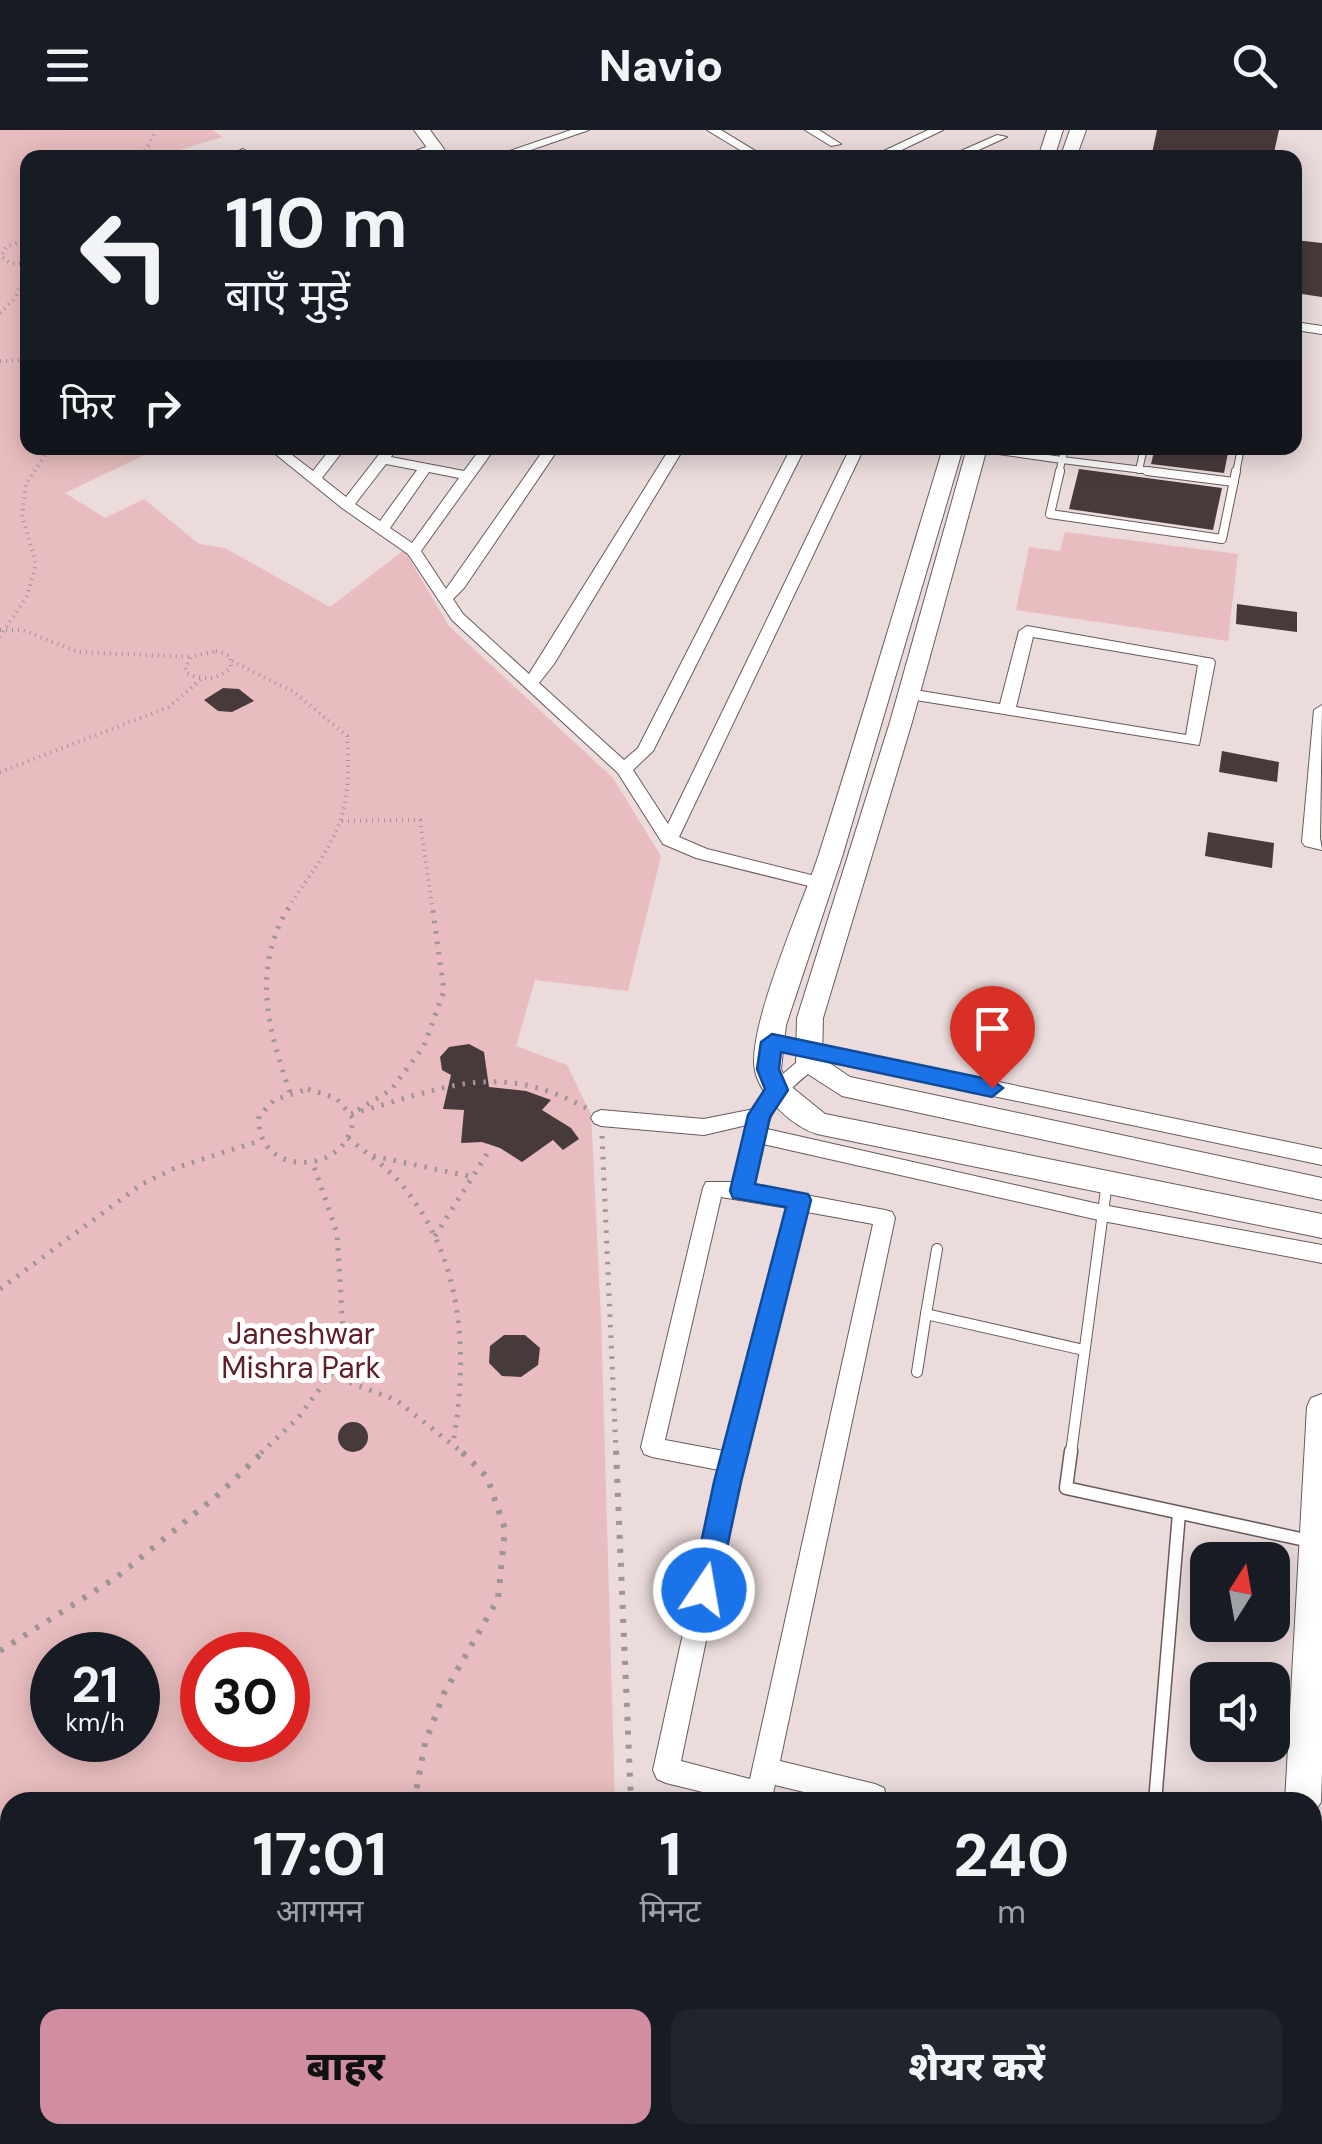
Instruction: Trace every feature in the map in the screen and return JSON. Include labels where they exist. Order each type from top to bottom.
[{"type":"street","points":[[519,150],[583,130]]},
{"type":"street","points":[[713,130],[748,150]]},
{"type":"street","points":[[811,130],[835,144]]},
{"type":"street","points":[[892,150],[937,130]]},
{"type":"street","points":[[967,150],[1001,134]]},
{"type":"street","points":[[289,455],[347,505],[414,552],[457,617],[624,769],[669,840],[702,854],[821,883]]},
{"type":"street","points":[[314,478],[332,455]]},
{"type":"street","points":[[347,505],[385,455]]},
{"type":"street","points":[[393,455],[469,476]]},
{"type":"street","points":[[414,552],[483,455]]},
{"type":"street","points":[[446,597],[459,586],[547,455]]},
{"type":"street","points":[[530,684],[673,455]]},
{"type":"street","points":[[624,769],[646,751],[794,455]]},
{"type":"street","points":[[669,840],[853,455]]},
{"type":"street","points":[[951,455],[821,883],[773,1025],[768,1069],[777,1090],[817,1123],[1322,1226]]},
{"type":"street","points":[[741,1191],[757,1125],[777,1090],[809,1056],[810,1018],[909,694],[975,455]]},
{"type":"street","points":[[382,530],[426,467]]},
{"type":"street","points":[[909,694],[1193,741],[1207,662],[1027,631],[1007,710]]},
{"type":"street","points":[[1322,710],[1311,842],[1322,844]]},
{"type":"street","points":[[772,1042],[809,1056],[1322,1157]]},
{"type":"street","points":[[809,1056],[842,1086],[1322,1189]]},
{"type":"street","points":[[601,1118],[704,1127],[757,1125],[1103,1212],[1322,1254]]},
{"type":"street","points":[[732,1463],[652,1446],[713,1188],[800,1200],[886,1218],[761,1789]]},
{"type":"street","points":[[799,1792],[761,1789],[666,1770],[732,1463],[800,1200]]},
{"type":"street","points":[[1304,1792],[1322,1407]]},
{"type":"lane","points":[[1027,455],[1234,482]]},
{"type":"lane","points":[[1063,455],[1050,514],[1222,539],[1239,455]]},
{"type":"lane","points":[[1139,470],[1142,455]]},
{"type":"lane","points":[[1108,1180],[1066,1488],[1316,1542]]},
{"type":"lane","points":[[917,1372],[937,1249]]},
{"type":"lane","points":[[926,1314],[1084,1350]]},
{"type":"lane","points":[[1156,1792],[1179,1513]]},
{"type":"path","points":[[20,242],[7,246],[1,256],[10,263],[20,264]]},
{"type":"path","points":[[0,313],[20,287]]},
{"type":"path","points":[[8,629],[27,596],[36,564],[22,515],[26,484],[45,455]]},
{"type":"path","points":[[0,633],[22,630],[78,652],[191,657],[224,652],[232,662],[274,678],[324,712],[347,736],[350,777],[342,821],[330,849],[292,898],[266,959],[266,1019],[290,1092]]},
{"type":"path","points":[[191,657],[185,668],[201,679]]},
{"type":"path","points":[[0,772],[168,707],[201,679],[220,676],[232,662]]},
{"type":"path","points":[[342,821],[420,820],[444,991],[424,1046],[391,1090],[351,1114]]},
{"type":"path","points":[[351,1114],[488,1079],[530,1080],[562,1092],[601,1118],[631,1792]]},
{"type":"path","points":[[326,1091],[341,1098],[351,1114],[348,1138],[336,1150],[312,1161],[283,1160],[268,1152],[259,1141],[257,1126],[274,1100],[290,1092],[326,1091]]},
{"type":"path","points":[[348,1138],[403,1186],[435,1236],[458,1304],[464,1344],[462,1402],[453,1443]]},
{"type":"path","points":[[0,1289],[41,1262],[101,1213],[162,1174],[259,1141]]},
{"type":"path","points":[[435,1236],[487,1154]]},
{"type":"path","points":[[368,1155],[473,1177]]},
{"type":"path","points":[[0,1651],[117,1577],[220,1494],[298,1418],[330,1375],[344,1330],[337,1233],[312,1161]]},
{"type":"path","points":[[330,1375],[396,1400],[453,1443],[488,1478],[505,1529],[498,1599],[444,1693],[425,1743],[416,1792]]},
{"type":"green space","name":"Janeshwar Mishra Park","points":[[0,130],[213,130],[223,137],[179,150],[20,150],[20,455],[144,455],[65,493],[105,518],[144,499],[199,544],[225,548],[330,607],[404,550],[449,626],[613,778],[661,856],[628,991],[535,980],[516,1046],[567,1065],[591,1114],[615,1792],[0,1792]]},
{"type":"green space","points":[[1065,532],[1238,554],[1228,641],[1016,610],[1029,547],[1060,551]]},
{"type":"building","points":[[1157,130],[1279,130],[1275,150],[1153,150]]},
{"type":"building","points":[[1302,241],[1322,243],[1322,297],[1302,294]]},
{"type":"building","points":[[1153,455],[1228,455],[1224,473],[1151,464]]},
{"type":"building","points":[[1079,469],[1222,488],[1213,530],[1069,509]]},
{"type":"building","points":[[1237,604],[1297,612],[1297,632],[1236,624]]},
{"type":"building","points":[[223,688],[239,689],[254,701],[232,712],[218,711],[204,700]]},
{"type":"building","points":[[1222,751],[1279,762],[1277,782],[1219,772]]},
{"type":"building","points":[[1208,832],[1274,843],[1272,868],[1205,856]]},
{"type":"building","points":[[469,1044],[484,1052],[489,1087],[526,1091],[551,1100],[542,1110],[571,1128],[579,1139],[563,1150],[553,1140],[522,1162],[482,1142],[461,1143],[464,1110],[443,1109],[451,1075],[442,1070],[440,1057],[449,1047]]},
{"type":"building","points":[[504,1335],[525,1335],[540,1348],[538,1365],[521,1377],[502,1376],[489,1363],[490,1346]]},
{"type":"building","points":[[353,1422],[367,1431],[368,1437],[359,1451],[353,1452],[339,1443],[338,1437],[347,1423]]},
{"type":"route","points":[[704,1590],[800,1200],[741,1191],[760,1115],[777,1090],[768,1069],[772,1042],[992,1088]]}]
